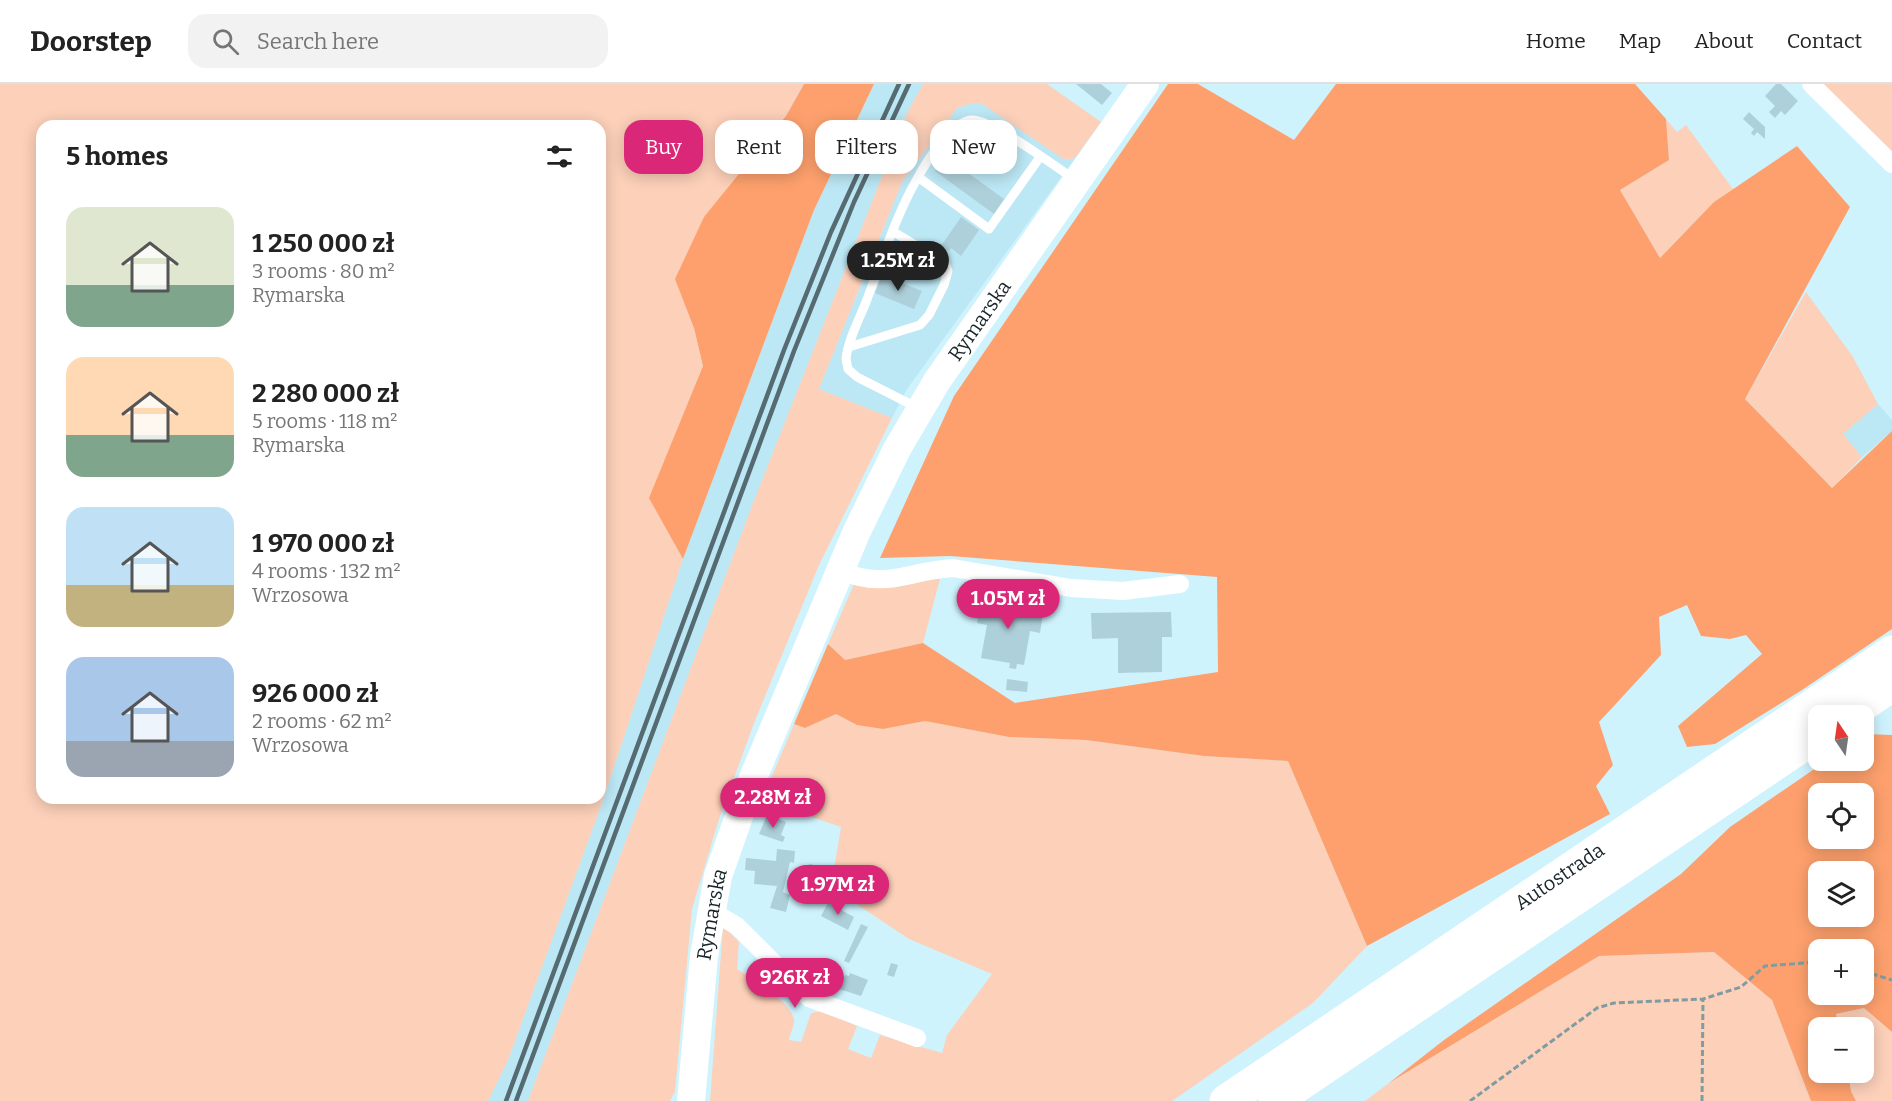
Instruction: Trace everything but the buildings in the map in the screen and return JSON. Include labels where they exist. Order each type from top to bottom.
[{"type":"highway","name":"Autostrada","points":[[1226,1101],[1892,652]]},
{"type":"highway","points":[[1863,705],[1892,685]]},
{"type":"highway","name":"Autostrada","points":[[1275,1101],[1808,742]]},
{"type":"main road","name":"Rymarska","points":[[691,1101],[699,1001],[710,910],[727,846],[750,785],[840,571],[877,489],[919,409],[955,352],[1145,84]]},
{"type":"street","points":[[1811,84],[1892,164]]},
{"type":"street","points":[[840,571],[860,578],[887,581],[935,569],[953,568],[1071,588],[1123,591],[1179,584]]},
{"type":"street","points":[[710,910],[737,926],[809,998],[917,1038]]},
{"type":"lane","points":[[919,409],[851,373],[846,364],[849,347],[894,231],[918,177],[949,134],[969,120],[983,121],[1076,180]]},
{"type":"lane","points":[[918,177],[988,229],[1040,157]]},
{"type":"lane","points":[[849,347],[920,325],[929,315],[944,285],[948,271],[945,263],[894,231]]},
{"type":"path","points":[[1470,1101],[1597,1008],[1614,1002],[1703,999],[1741,987],[1765,966],[1808,963]]},
{"type":"path","points":[[1874,975],[1892,981]]},
{"type":"path","points":[[1702,1101],[1703,999]]},
{"type":"shaded area","points":[[0,84],[804,84],[784,120],[715,120],[715,174],[761,174],[694,328],[703,366],[650,498],[683,559],[606,791],[606,120],[36,120],[36,804],[602,804],[508,1060],[488,1101],[0,1101]]},
{"type":"shaded area","points":[[804,84],[874,84],[857,120],[815,120],[815,174],[831,174],[814,210],[683,559],[649,498],[703,366],[694,328],[675,279],[704,217],[739,174],[803,174],[803,120],[783,120]]},
{"type":"shaded area","points":[[874,84],[923,84],[904,120],[857,120]]},
{"type":"shaded area","points":[[923,84],[1047,84],[1101,122],[1075,158],[1065,160],[1017,128],[1017,120],[1006,120],[982,104],[973,103],[957,108],[948,120],[930,120],[930,144],[918,160],[918,120],[904,120]]},
{"type":"shaded area","points":[[1168,84],[1198,84],[1294,140],[1336,84],[1635,84],[1666,119],[1669,160],[1620,190],[1660,258],[1714,202],[1797,146],[1850,207],[1745,399],[1832,488],[1892,431],[1892,629],[1802,690],[1715,744],[1687,747],[1678,726],[1762,654],[1746,635],[1730,639],[1701,636],[1687,605],[1659,617],[1661,655],[1599,722],[1613,765],[1596,786],[1610,814],[1367,946],[1288,761],[1204,756],[1086,740],[1009,737],[925,721],[883,729],[857,725],[836,714],[805,728],[794,724],[828,644],[845,660],[923,643],[1015,703],[1218,672],[1217,577],[950,556],[880,558],[954,396]]},
{"type":"shaded area","points":[[1822,84],[1892,84],[1892,152]]},
{"type":"shaded area","points":[[973,103],[982,104],[1007,120],[948,120],[957,108]]},
{"type":"shaded area","points":[[1666,119],[1677,132],[1686,125],[1733,189],[1714,202],[1660,258],[1620,190],[1669,160]]},
{"type":"shaded area","points":[[1017,127],[1065,160],[1075,158],[907,389],[892,418],[819,389],[902,182],[908,174],[918,174],[918,160],[930,144],[930,174],[1017,174]]},
{"type":"shaded area","points":[[831,174],[883,174],[753,503],[528,1101],[488,1101],[508,1060],[602,804],[606,804],[606,791],[683,559],[814,210]]},
{"type":"shaded area","points":[[883,174],[908,174],[902,182],[819,389],[892,418],[819,565],[754,723],[719,819],[692,909],[675,1091],[670,1101],[528,1101],[753,503]]},
{"type":"shaded area","points":[[1806,292],[1853,357],[1878,404],[1843,434],[1862,457],[1832,488],[1745,399]]},
{"type":"shaded area","points":[[1878,404],[1892,420],[1892,431],[1862,457],[1842,434]]},
{"type":"shaded area","points":[[930,579],[940,579],[923,643],[845,660],[828,644],[854,584],[893,588]]},
{"type":"shaded area","points":[[836,714],[857,725],[883,729],[925,721],[1009,737],[1086,740],[1204,756],[1288,761],[1367,946],[1313,1003],[1172,1101],[710,1101],[723,926],[739,942],[737,969],[779,999],[792,1014],[794,1023],[789,1040],[801,1042],[811,1013],[823,1011],[857,1026],[848,1049],[871,1058],[880,1035],[942,1053],[947,1035],[992,974],[909,939],[831,887],[841,827],[762,800],[794,724],[805,728]]},
{"type":"shaded area","points":[[1874,734],[1892,735],[1892,1032],[1864,1008],[1836,1014],[1837,1017],[1808,1017],[1808,1083],[1850,1083],[1856,1101],[1811,1101],[1772,1000],[1714,952],[1599,956],[1389,1083],[1444,1040],[1681,874],[1730,827],[1811,771],[1874,771]]},
{"type":"shaded area","points":[[1714,952],[1772,1000],[1811,1101],[1365,1101],[1389,1083],[1599,956]]},
{"type":"shaded area","points":[[1864,1008],[1892,1032],[1892,1101],[1856,1101],[1851,1091],[1850,1083],[1874,1083],[1874,1017],[1837,1017],[1836,1014]]},
{"type":"railway","points":[[506,1101],[784,350],[831,232],[899,84]]},
{"type":"railway","points":[[516,1101],[794,351],[854,202],[909,84]]}]
